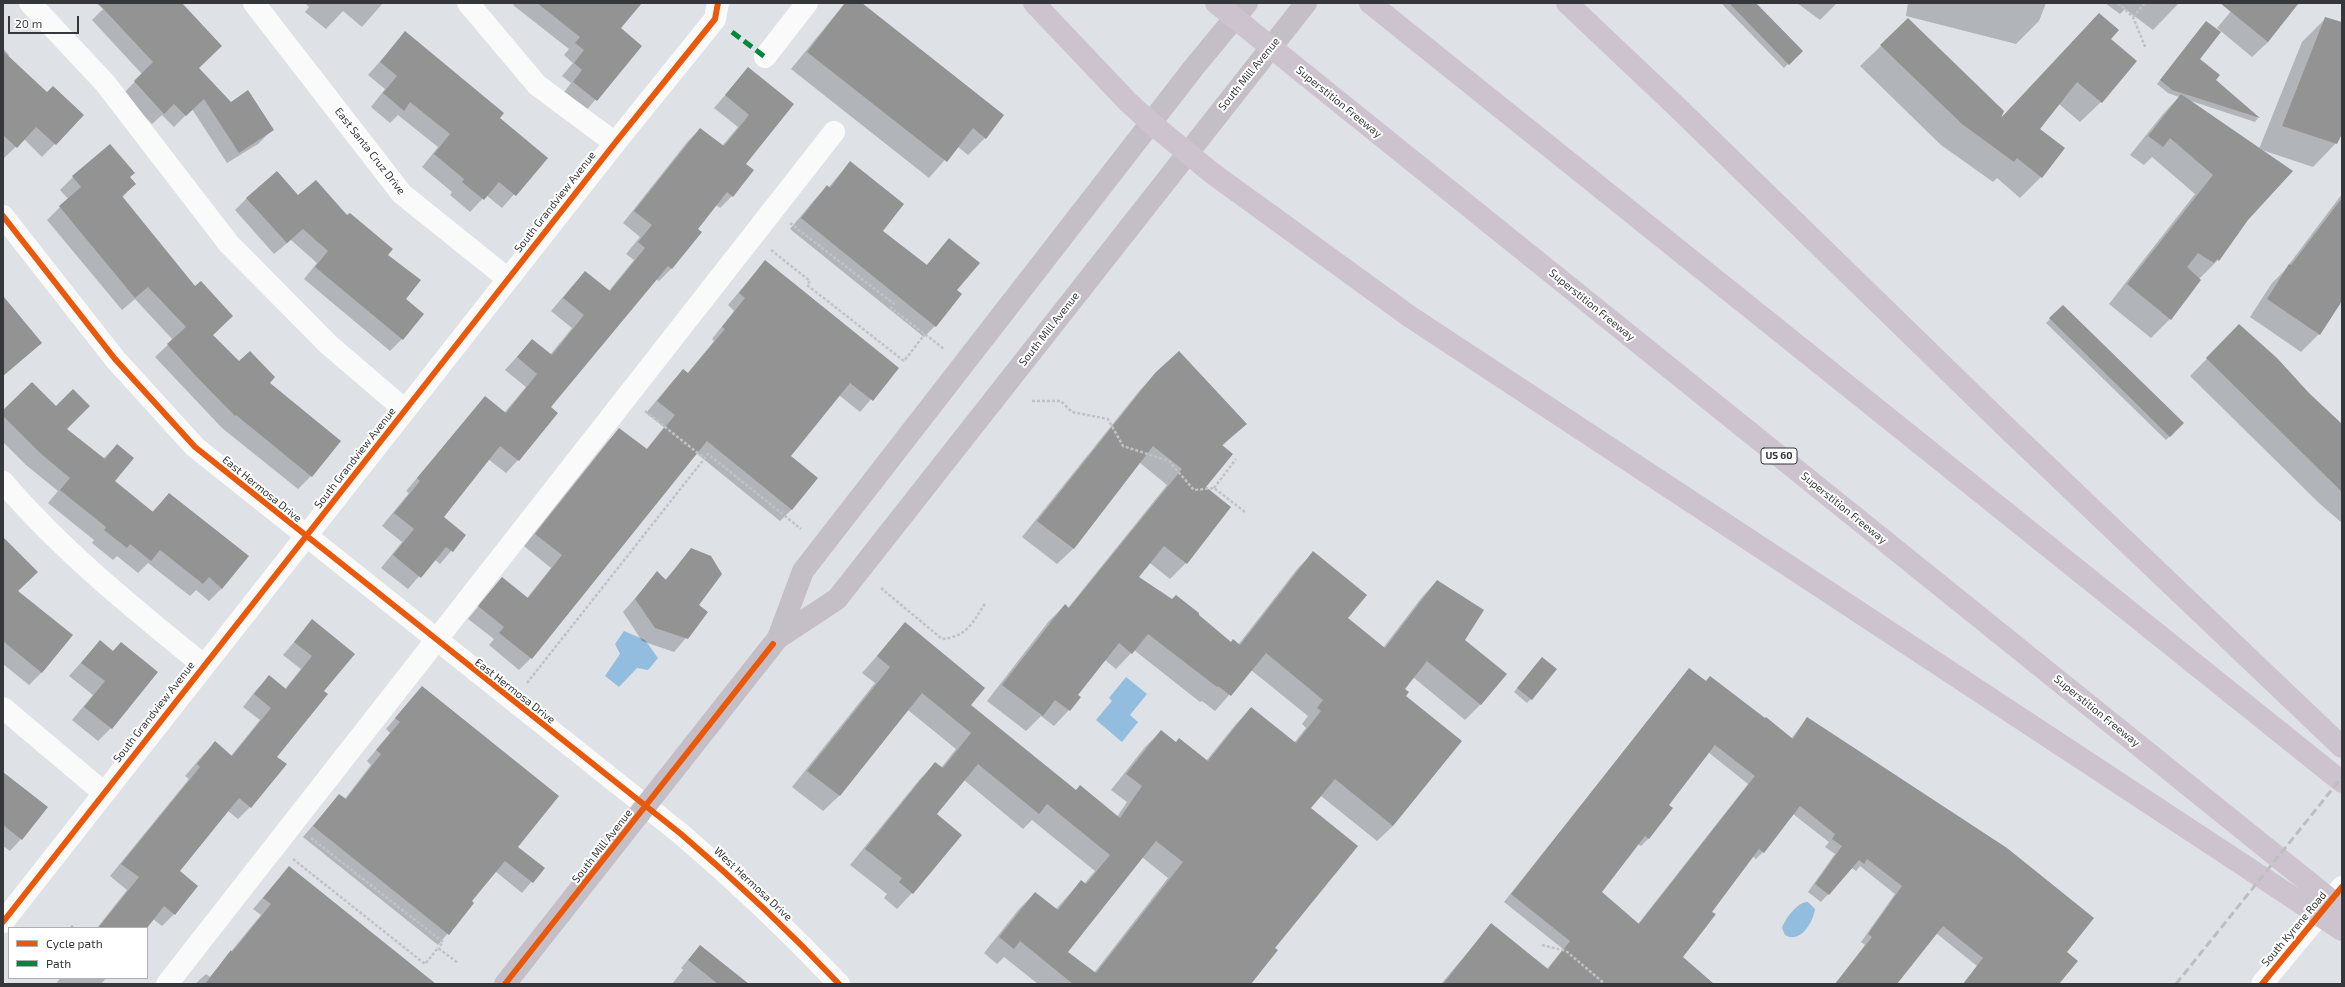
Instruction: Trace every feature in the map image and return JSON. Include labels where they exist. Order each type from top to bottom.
[{"type":"highway","points":[[1034,3],[1128,102],[1151,123],[1212,173],[1409,316],[2342,930]]},
{"type":"highway","name":"Superstition Freeway","points":[[1216,3],[2342,909]]},
{"type":"highway","points":[[1370,3],[2342,782]]},
{"type":"highway","points":[[1567,3],[1677,107],[2010,432],[2342,747]]},
{"type":"main road","name":"South Mill Avenue","points":[[506,984],[778,638],[803,571],[1195,66],[1247,3]]},
{"type":"main road","name":"South Mill Avenue","points":[[778,638],[837,600],[1187,152],[1306,3]]},
{"type":"street","points":[[30,3],[105,83],[229,244],[329,345],[405,410]]},
{"type":"street","name":"East Santa Cruz Drive","points":[[254,3],[402,194],[508,279]]},
{"type":"street","points":[[468,3],[537,85],[615,143]]},
{"type":"street","name":"South Grandview Avenue","points":[[4,919],[307,537],[615,143],[715,19],[718,3]]},
{"type":"street","points":[[765,58],[808,3]]},
{"type":"street","points":[[168,984],[435,640],[834,132]]},
{"type":"street","name":"East Hermosa Drive","points":[[3,216],[115,359],[167,419],[219,468],[646,807]]},
{"type":"street","points":[[3,482],[21,503],[108,588],[204,665]]},
{"type":"street","points":[[3,708],[104,793]]},
{"type":"street","name":"West Hermosa Drive","points":[[646,807],[727,872],[776,919],[839,984]]},
{"type":"street","name":"South Kyrene Road","points":[[2264,981],[2342,887]]},
{"type":"path","points":[[2118,3],[2133,17],[2146,49]]},
{"type":"path","points":[[2133,17],[2145,3]]},
{"type":"path","points":[[773,210],[894,304],[891,308],[944,349]]},
{"type":"path","points":[[753,236],[810,281],[807,284],[904,361],[925,334]]},
{"type":"path","points":[[626,397],[704,458]]},
{"type":"path","points":[[1032,401],[1061,401],[1072,412],[1108,419],[1123,446],[1169,461],[1194,490],[1214,488],[1245,512]]},
{"type":"path","points":[[523,687],[708,454],[801,529]]},
{"type":"path","points":[[1214,488],[1236,459]]},
{"type":"path","points":[[881,588],[942,639],[956,638],[965,630],[986,602]]},
{"type":"path","points":[[276,845],[425,964],[443,942],[292,823]]},
{"type":"path","points":[[1542,945],[1566,951],[1605,984]]},
{"type":"path","points":[[438,948],[458,963]]},
{"type":"water","points":[[624,631],[645,640],[658,658],[648,670],[637,668],[619,687],[605,676],[620,654],[615,644]]},
{"type":"water","points":[[1126,677],[1147,694],[1130,715],[1138,722],[1122,742],[1096,720],[1112,701],[1109,698]]},
{"type":"water","points":[[1804,902],[1808,902],[1815,909],[1809,926],[1805,931],[1796,937],[1785,935],[1782,928],[1786,920],[1796,907]]},
{"type":"building","points":[[98,3],[182,3],[222,46],[199,68],[231,102],[248,90],[274,130],[239,153],[204,99],[186,116],[174,104],[164,114],[134,81],[153,62]]},
{"type":"building","points":[[537,3],[642,3],[621,28],[642,46],[597,101],[573,82],[582,70],[574,63],[584,50],[575,43],[580,37]]},
{"type":"building","points":[[845,3],[862,3],[1004,115],[986,139],[973,128],[947,162],[807,52]]},
{"type":"building","points":[[1729,3],[1756,3],[1803,51],[1789,65]]},
{"type":"building","points":[[2220,3],[2299,3],[2268,42]]},
{"type":"building","points":[[2099,13],[2119,30],[2111,39],[2137,61],[2102,103],[2077,82],[2040,129],[2065,148],[2042,178],[2017,158],[2014,162],[1962,124],[1880,45],[1908,18],[2004,111],[2001,118]]},
{"type":"building","points":[[2325,17],[2342,22],[2342,134],[2337,144],[2282,126]]},
{"type":"building","points":[[2206,21],[2221,32],[2200,59],[2220,75],[2216,80],[2260,118],[2172,90],[2160,80]]},
{"type":"building","points":[[405,31],[504,113],[500,118],[548,158],[516,196],[499,182],[484,200],[462,182],[464,179],[434,154],[450,134],[410,102],[404,111],[383,93],[397,76],[380,62]]},
{"type":"building","points":[[3,51],[47,92],[53,86],[84,115],[56,145],[36,127],[17,148],[3,135]]},
{"type":"building","points":[[748,67],[794,104],[746,164],[754,170],[733,197],[727,192],[698,229],[702,232],[672,269],[668,266],[551,407],[558,413],[519,461],[500,446],[444,517],[466,535],[453,552],[446,547],[421,578],[393,555],[414,529],[394,513],[420,481],[417,478],[485,396],[506,413],[537,374],[517,357],[532,339],[552,355],[584,315],[563,298],[585,271],[610,291],[645,248],[638,242],[652,225],[634,211],[700,128],[724,146],[749,115],[725,95]]},
{"type":"building","points":[[2181,94],[2293,171],[2248,220],[2219,261],[2217,259],[2214,263],[2198,253],[2187,267],[2201,280],[2171,320],[2127,284],[2213,175],[2170,138],[2163,147],[2148,136]]},
{"type":"building","points":[[110,144],[135,173],[130,177],[136,184],[122,196],[195,286],[201,281],[233,316],[213,335],[239,361],[250,351],[275,377],[270,383],[341,441],[312,477],[236,415],[235,416],[195,375],[167,344],[186,327],[148,287],[135,298],[59,206],[81,187],[72,176]]},
{"type":"building","points":[[850,161],[904,204],[883,231],[927,265],[949,238],[980,263],[957,290],[962,294],[936,327],[801,218],[827,185],[830,188]]},
{"type":"building","points":[[277,171],[298,195],[316,180],[347,215],[350,213],[393,249],[388,255],[421,280],[406,299],[424,314],[403,340],[315,267],[328,251],[303,229],[287,243],[246,198]]},
{"type":"building","points":[[2342,198],[2342,301],[2320,335],[2267,299],[2289,264],[2291,265]]},
{"type":"building","points":[[765,260],[899,368],[873,401],[850,383],[791,456],[818,478],[792,510],[707,441],[532,659],[499,633],[504,627],[478,606],[502,577],[528,598],[562,555],[535,534],[619,428],[647,449],[675,415],[657,401],[683,369],[688,373],[725,329],[722,327],[745,298],[739,293]]},
{"type":"building","points":[[3,296],[42,343],[3,376]]},
{"type":"building","points":[[2063,305],[2184,423],[2170,437],[2049,318]]},
{"type":"building","points":[[2239,324],[2277,358],[2309,393],[2342,424],[2342,492],[2206,358]]},
{"type":"building","points":[[1179,351],[1247,424],[1222,445],[1233,454],[1206,487],[1231,507],[1187,564],[1164,546],[1139,577],[1172,599],[1176,595],[1199,613],[1199,615],[1231,642],[1233,639],[1240,645],[1313,551],[1367,595],[1348,618],[1385,648],[1437,580],[1484,610],[1465,640],[1507,674],[1481,705],[1427,661],[1405,689],[1409,692],[1406,696],[1462,741],[1393,826],[1335,779],[1311,808],[1358,846],[1275,948],[1278,950],[1251,984],[1073,984],[1020,941],[1014,949],[999,937],[1035,892],[1058,910],[1081,880],[1086,884],[1110,855],[1047,804],[1039,814],[978,764],[937,814],[962,835],[913,894],[899,882],[902,878],[865,849],[935,762],[943,768],[971,733],[922,693],[840,796],[807,771],[890,667],[877,656],[905,622],[985,688],[971,705],[1076,790],[1080,785],[1120,818],[1142,786],[1126,774],[1161,730],[1176,742],[1179,738],[1208,761],[1251,707],[1296,743],[1321,711],[1317,708],[1323,700],[1266,653],[1231,696],[1148,634],[1132,654],[1119,643],[1078,695],[1081,697],[1070,711],[1055,700],[1043,716],[1002,685],[1065,604],[1069,608],[1182,469],[1153,446],[1074,549],[1037,521],[1155,373]],"holes":[[[1156,841],[1183,862],[1096,973],[1068,952]]]},
{"type":"building","points":[[32,382],[56,406],[73,389],[90,406],[67,429],[105,459],[117,444],[134,458],[115,481],[153,512],[169,493],[249,556],[222,589],[209,577],[203,584],[160,550],[151,561],[130,544],[127,548],[104,530],[106,527],[60,490],[70,478],[39,452],[3,416],[3,410]]},
{"type":"building","points":[[3,537],[38,572],[18,591],[73,635],[42,673],[3,641]]},
{"type":"building","points":[[691,548],[711,556],[722,574],[699,605],[708,612],[688,639],[655,628],[635,599],[657,571],[666,580]]},
{"type":"building","points":[[312,619],[355,654],[324,691],[328,694],[277,757],[287,764],[251,808],[239,798],[180,871],[198,886],[175,915],[164,906],[148,927],[99,927],[139,877],[121,864],[200,767],[197,764],[215,741],[232,756],[271,708],[254,694],[269,675],[286,689],[312,656],[294,642]]},
{"type":"building","points":[[100,640],[113,651],[121,642],[158,672],[112,729],[84,707],[105,681],[81,663]]},
{"type":"building","points":[[1542,657],[1557,669],[1532,700],[1517,688]]},
{"type":"building","points":[[1689,668],[1706,681],[1710,676],[1793,739],[1807,717],[2007,848],[2094,918],[2067,952],[2078,961],[2059,984],[1963,984],[1983,958],[1943,926],[1897,984],[1835,984],[1872,937],[1868,934],[1902,886],[1867,859],[1864,864],[1859,860],[1829,895],[1815,884],[1842,846],[1832,839],[1835,834],[1800,806],[1764,853],[1759,849],[1712,912],[1716,914],[1683,957],[1714,984],[1443,984],[1491,923],[1548,969],[1570,941],[1511,894]],"holes":[[[1715,745],[1755,776],[1639,924],[1602,892],[1645,836],[1649,839],[1673,808],[1669,805]]]},
{"type":"building","points":[[422,686],[559,796],[518,847],[545,868],[533,883],[505,861],[472,901],[474,903],[449,935],[313,826],[339,794],[346,799],[381,754],[376,750],[400,722],[395,718]]},
{"type":"building","points":[[3,772],[48,807],[22,840],[3,825]]},
{"type":"building","points":[[289,866],[436,984],[205,984],[231,950],[232,952],[271,904],[263,898]]},
{"type":"building","points":[[700,945],[749,984],[718,984],[688,960]]},
{"type":"railway","points":[[2176,984],[2342,777]]},
{"type":"marked path","points":[[732,32],[765,57]]},
{"type":"cycle path","points":[[3,922],[615,143],[715,19],[718,3]]},
{"type":"cycle path","points":[[3,216],[115,359],[195,447],[681,834],[762,907],[839,984]]},
{"type":"cycle path","points":[[505,984],[773,644]]},
{"type":"cycle path","points":[[2262,984],[2342,887]]}]
